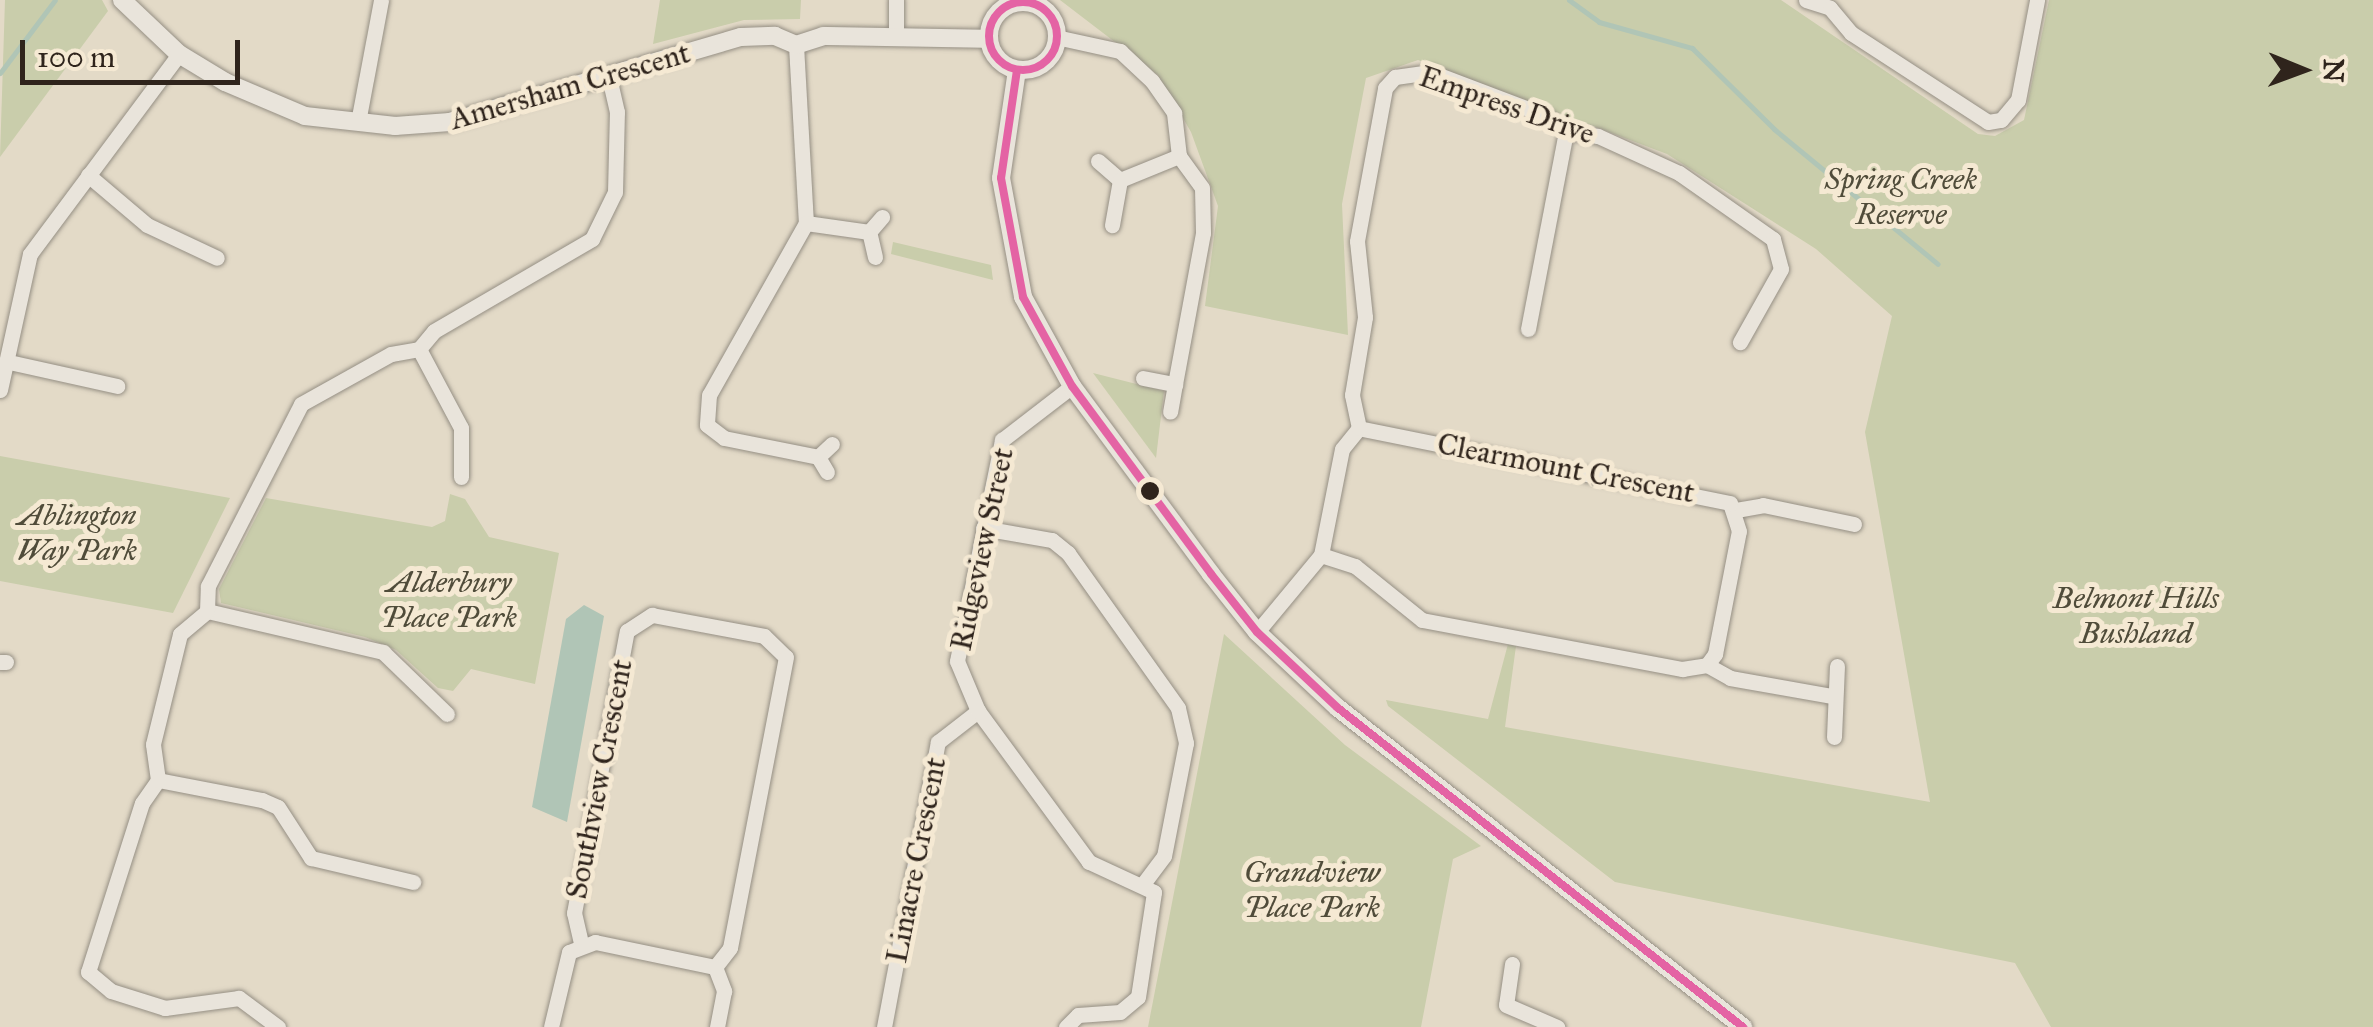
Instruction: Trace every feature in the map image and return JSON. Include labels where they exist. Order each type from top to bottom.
[{"type":"street","name":"Amersham Crescent","points":[[122,0],[179,54],[305,116],[358,122],[450,122],[740,37],[776,36],[796,45],[823,36],[989,39]]},
{"type":"street","points":[[358,122],[382,0]]},
{"type":"street","points":[[896,0],[896,35]]},
{"type":"street","points":[[1806,0],[1832,4],[1850,34],[1978,119],[2002,120],[2018,100],[2038,0]]},
{"type":"street","points":[[1028,2],[1045,11],[1056,37],[1048,59],[1016,70],[998,59],[989,39],[1000,12],[1028,2]]},
{"type":"street","points":[[1056,37],[1120,51],[1152,81],[1174,113],[1179,156],[1195,170],[1205,208],[1170,412]]},
{"type":"street","points":[[796,45],[806,223],[710,395],[706,425],[724,438],[818,457],[827,472]]},
{"type":"street","points":[[0,390],[30,254],[179,54]]},
{"type":"street","points":[[1016,70],[1002,148],[1005,228],[1023,297],[1072,386],[1257,632],[1338,708],[1686,986],[1743,1027]]},
{"type":"street","name":"Empress Drive","points":[[1359,428],[1352,395],[1365,317],[1357,241],[1385,88],[1406,71],[1430,72],[1547,116],[1566,131],[1598,136],[1679,172],[1780,245],[1781,270],[1740,342]]},
{"type":"street","points":[[278,1027],[239,998],[165,1008],[111,991],[88,972],[142,803],[158,780],[154,744],[180,634],[207,611],[208,586],[288,417],[392,354],[419,349],[434,331],[577,252],[608,219],[618,112],[608,77]]},
{"type":"street","points":[[1528,329],[1566,131]]},
{"type":"street","points":[[1120,180],[1179,156]]},
{"type":"street","points":[[1098,160],[1120,180]]},
{"type":"street","points":[[88,175],[146,225],[217,258]]},
{"type":"street","points":[[1112,226],[1120,180]]},
{"type":"street","points":[[868,232],[882,216]]},
{"type":"street","points":[[806,223],[868,232]]},
{"type":"street","points":[[868,232],[875,257]]},
{"type":"street","points":[[419,349],[461,428],[461,477]]},
{"type":"street","points":[[9,362],[117,386]]},
{"type":"street","points":[[1143,378],[1175,384]]},
{"type":"street","name":"Ridgeview Street","points":[[1072,386],[1002,440],[957,661],[978,712],[1089,862],[1144,883]]},
{"type":"street","points":[[1257,632],[1322,556],[1342,449],[1359,428]]},
{"type":"street","name":"Clearmount Crescent","points":[[1359,428],[1720,498],[1736,510],[1722,623],[1707,665]]},
{"type":"street","points":[[818,457],[832,444]]},
{"type":"street","points":[[1736,510],[1763,505],[1854,524]]},
{"type":"street","points":[[982,528],[1052,540],[1068,553],[1178,708],[1186,743],[1164,856],[1144,883],[1156,903],[1138,997],[1120,1012],[1078,1015],[1066,1027]]},
{"type":"street","points":[[1322,556],[1355,566],[1422,620],[1682,669],[1707,665],[1730,678],[1832,696]]},
{"type":"street","points":[[207,611],[383,652],[447,714]]},
{"type":"street","name":"Southview Crescent","points":[[581,943],[574,914],[627,631],[652,615],[764,636],[786,657],[730,948],[715,967]]},
{"type":"street","points":[[1834,737],[1832,696],[1837,666]]},
{"type":"street","name":"Linacre Crescent","points":[[884,1027],[938,742],[978,712]]},
{"type":"street","points":[[158,780],[278,806],[310,858],[413,882]]},
{"type":"street","points":[[551,1027],[562,967],[581,943],[715,967],[724,992],[717,1027]]},
{"type":"street","points":[[1512,964],[1506,1005],[1557,1027]]},
{"type":"street","points":[[1686,986],[1726,1027]]},
{"type":"green space","points":[[5,0],[102,0],[108,11],[0,157]]},
{"type":"green space","points":[[660,0],[801,0],[800,19],[744,20],[653,44]]},
{"type":"green space","name":"Belmont Hills Bushland","points":[[1060,0],[1781,0],[1978,134],[1995,136],[2024,120],[2049,0],[2373,0],[2373,1027],[2051,1027],[2015,963],[1615,882],[1388,706],[1386,700],[1488,719],[1508,644],[1516,646],[1505,727],[1930,802],[1865,432],[1892,316],[1816,249],[1667,154],[1418,60],[1366,78],[1342,204],[1348,335],[1205,306],[1218,206],[1191,132],[1158,75]]},
{"type":"green space","points":[[893,242],[991,265],[993,280],[891,254]]},
{"type":"green space","points":[[1093,373],[1164,391],[1156,458]]},
{"type":"green space","name":"Ablington Way Park","points":[[0,456],[230,498],[173,613],[0,581]]},
{"type":"green space","name":"Alderbury Place Park","points":[[450,494],[465,499],[489,537],[559,553],[535,684],[471,669],[453,691],[438,688],[396,650],[365,637],[221,603],[219,589],[266,498],[432,527],[445,521]]},
{"type":"green space","name":"Grandview Place Park","points":[[1224,634],[1345,745],[1481,846],[1453,859],[1421,1027],[1148,1027]]},
{"type":"shaded area","points":[[584,605],[604,616],[567,822],[532,807],[566,619]]},
{"type":"waterway","points":[[0,73],[55,0]]},
{"type":"waterway","points":[[1569,0],[1599,22],[1692,48],[1774,129],[1938,264]]},
{"type":"transit line","points":[[1023,2],[1047,12],[1057,36],[1047,60],[1023,70],[999,60],[989,36],[999,12],[1023,2]]},
{"type":"transit line","points":[[1017,70],[1001,178],[1023,297],[1072,386],[1211,574],[1257,632],[1338,708],[1743,1027]]},
{"type":"park label","name":"Spring Creek Reserve","points":[[1901,196]]}]
